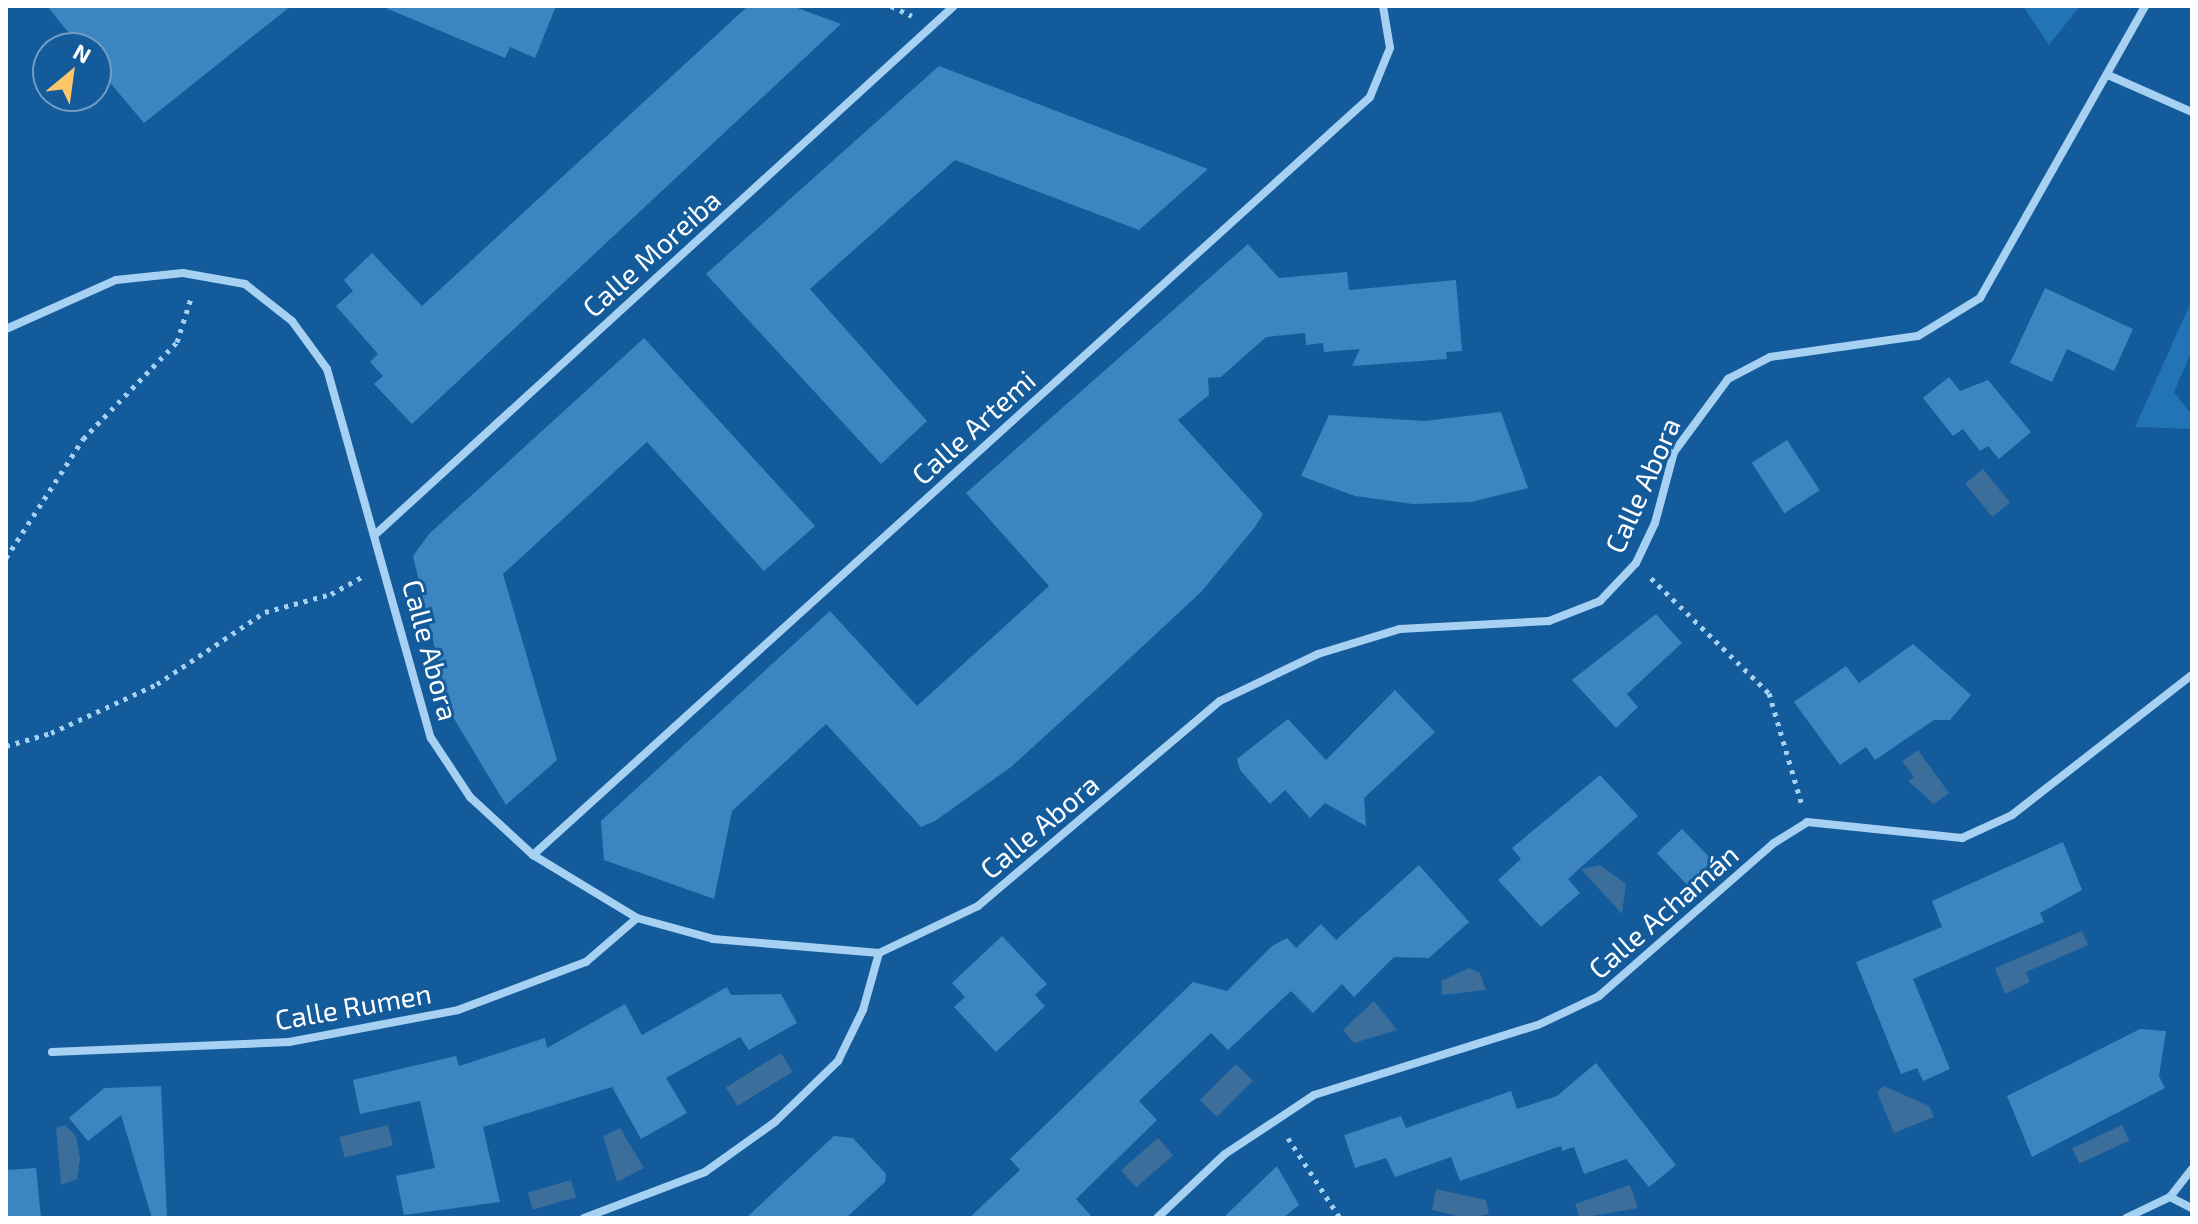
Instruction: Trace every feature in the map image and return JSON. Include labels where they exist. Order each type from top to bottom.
[{"type":"street","name":"Calle Moreiba","points":[[377,533],[954,6]]},
{"type":"street","name":"Calle Artemi","points":[[533,855],[1370,97],[1390,48],[1383,6]]},
{"type":"street","name":"Calle Abora","points":[[6,329],[116,280],[199,276],[245,284],[292,321],[327,369],[386,564],[431,738],[470,797],[533,855],[637,918],[713,939],[879,953],[978,906],[1220,701],[1318,654],[1400,629],[1549,621],[1600,601],[1636,563],[1655,523],[1674,452],[1728,379],[1770,357],[1918,336],[1980,298],[2145,6]]},
{"type":"street","points":[[2108,75],[2192,112]]},
{"type":"street","points":[[1807,822],[1962,838],[2012,815],[2192,675]]},
{"type":"street","name":"Calle Achamán","points":[[1157,1218],[1275,1117],[1314,1095],[1538,1025],[1599,996],[1774,843],[1807,822]]},
{"type":"street","name":"Calle Rumen","points":[[52,1052],[289,1042],[458,1010],[586,962],[637,918]]},
{"type":"street","points":[[584,1218],[705,1172],[775,1122],[838,1061],[863,1010],[879,953]]},
{"type":"street","points":[[2126,1218],[2170,1197],[2192,1169]]},
{"type":"street","points":[[2170,1197],[2192,1208]]},
{"type":"path","points":[[6,558],[83,439],[128,385],[177,342],[199,276]]},
{"type":"path","points":[[1636,563],[1769,693],[1807,822]]},
{"type":"path","points":[[6,746],[51,733],[157,684],[265,612],[331,594],[386,564]]},
{"type":"path","points":[[1275,1117],[1340,1218]]},
{"type":"shaded area","points":[[2023,6],[2080,6],[2049,45]]},
{"type":"shaded area","points":[[2192,300],[2192,350],[2174,392],[2192,415],[2192,429],[2135,427]]},
{"type":"shaded area","points":[[1983,469],[2010,502],[1992,517],[1965,483]]},
{"type":"shaded area","points":[[1918,750],[1949,793],[1934,804],[1908,781],[1914,777],[1902,761]]},
{"type":"shaded area","points":[[1600,865],[1626,884],[1622,914],[1581,869]]},
{"type":"shaded area","points":[[2082,931],[2088,945],[2026,972],[2030,982],[2005,994],[1995,968]]},
{"type":"shaded area","points":[[1469,968],[1480,973],[1486,990],[1442,995],[1441,981]]},
{"type":"shaded area","points":[[1374,1001],[1397,1030],[1354,1043],[1343,1030]]},
{"type":"shaded area","points":[[781,1053],[793,1072],[738,1106],[726,1087]]},
{"type":"shaded area","points":[[1236,1064],[1253,1081],[1217,1117],[1200,1100]]},
{"type":"shaded area","points":[[1884,1086],[1929,1106],[1934,1117],[1894,1133],[1877,1092]]},
{"type":"shaded area","points":[[65,1125],[76,1136],[80,1159],[77,1179],[61,1185],[56,1128]]},
{"type":"shaded area","points":[[388,1125],[393,1145],[345,1157],[339,1137]]},
{"type":"shaded area","points":[[2122,1125],[2129,1140],[2079,1164],[2072,1148]]},
{"type":"shaded area","points":[[620,1128],[644,1168],[617,1182],[603,1136]]},
{"type":"shaded area","points":[[1158,1138],[1173,1155],[1136,1188],[1121,1170]]},
{"type":"shaded area","points":[[571,1180],[576,1197],[533,1210],[528,1192]]},
{"type":"shaded area","points":[[1630,1185],[1638,1208],[1580,1218],[1575,1204]]},
{"type":"shaded area","points":[[1436,1189],[1486,1200],[1489,1214],[1466,1218],[1432,1210]]},
{"type":"building","points":[[47,6],[291,6],[144,123],[112,85],[112,32],[68,32]]},
{"type":"building","points":[[381,6],[556,6],[535,58],[510,47],[505,58]]},
{"type":"building","points":[[748,6],[792,6],[841,24],[412,424],[374,384],[383,376],[370,362],[378,354],[336,306],[353,291],[344,280],[372,253],[422,306]]},
{"type":"building","points":[[939,66],[1208,169],[1139,230],[955,160],[810,289],[927,421],[881,464],[706,274]]},
{"type":"building","points":[[1248,244],[1279,278],[1347,272],[1349,290],[1456,280],[1462,351],[1446,352],[1447,359],[1352,366],[1360,349],[1324,352],[1323,343],[1306,345],[1305,333],[1266,337],[1221,377],[1208,378],[1209,395],[1178,420],[1263,514],[1255,527],[1201,592],[1101,685],[1011,767],[935,821],[921,827],[826,724],[732,811],[714,899],[604,860],[601,821],[830,611],[917,706],[1049,586],[966,493]]},
{"type":"building","points":[[2045,288],[2133,329],[2114,371],[2067,349],[2052,382],[2010,363]]},
{"type":"building","points":[[644,338],[815,526],[764,571],[647,442],[503,574],[557,760],[506,805],[450,712],[413,556],[429,534]]},
{"type":"building","points":[[1949,377],[1960,391],[1988,380],[2031,432],[1999,459],[1988,446],[1980,451],[1963,429],[1953,436],[1923,398]]},
{"type":"building","points":[[1501,412],[1528,488],[1471,502],[1413,504],[1355,496],[1301,476],[1329,415],[1424,421]]},
{"type":"building","points":[[1787,440],[1820,490],[1784,513],[1752,463]]},
{"type":"building","points":[[1656,614],[1682,643],[1627,694],[1638,707],[1616,728],[1572,680]]},
{"type":"building","points":[[1913,644],[1971,695],[1950,720],[1934,720],[1875,760],[1866,747],[1840,765],[1794,702],[1846,666],[1859,683]]},
{"type":"building","points":[[1395,690],[1435,732],[1364,798],[1366,826],[1325,803],[1310,818],[1285,790],[1270,804],[1240,770],[1237,759],[1288,719],[1326,760]]},
{"type":"building","points":[[1600,775],[1638,816],[1568,879],[1580,893],[1541,927],[1498,880],[1521,859],[1512,848]]},
{"type":"building","points":[[1682,829],[1713,861],[1688,886],[1657,853]]},
{"type":"building","points":[[2063,842],[2082,890],[2040,913],[2044,922],[1913,979],[1950,1069],[1923,1081],[1917,1068],[1901,1074],[1856,962],[1942,927],[1932,901]]},
{"type":"building","points":[[1419,865],[1469,922],[1429,958],[1394,957],[1354,997],[1342,984],[1313,1013],[1291,991],[1228,1050],[1211,1033],[1139,1101],[1157,1120],[1076,1199],[1093,1218],[969,1218],[1020,1170],[1010,1159],[1193,982],[1227,991],[1272,946],[1287,938],[1296,948],[1321,924],[1336,940]]},
{"type":"building","points":[[1002,936],[1047,984],[1035,995],[1045,1006],[996,1052],[954,1007],[965,997],[952,983]]},
{"type":"building","points":[[727,987],[731,995],[781,994],[797,1023],[749,1050],[740,1037],[666,1078],[687,1113],[641,1139],[612,1087],[483,1127],[500,1202],[404,1215],[396,1176],[435,1168],[420,1101],[360,1114],[353,1080],[456,1056],[459,1066],[545,1038],[547,1048],[625,1004],[642,1035]]},
{"type":"building","points":[[2140,1029],[2166,1031],[2159,1076],[2165,1088],[2032,1157],[2007,1096]]},
{"type":"building","points":[[1596,1063],[1676,1165],[1649,1187],[1626,1159],[1584,1174],[1574,1147],[1562,1151],[1561,1146],[1460,1181],[1451,1157],[1395,1177],[1386,1158],[1355,1168],[1344,1135],[1401,1116],[1406,1128],[1511,1091],[1517,1109],[1557,1096]]},
{"type":"building","points":[[161,1086],[167,1218],[152,1218],[121,1115],[88,1141],[69,1118],[104,1088]]},
{"type":"building","points":[[834,1136],[853,1138],[886,1174],[885,1182],[846,1218],[746,1218]]},
{"type":"building","points":[[1277,1166],[1299,1205],[1283,1218],[1223,1218]]},
{"type":"building","points":[[36,1168],[41,1218],[6,1218],[6,1170]]}]
